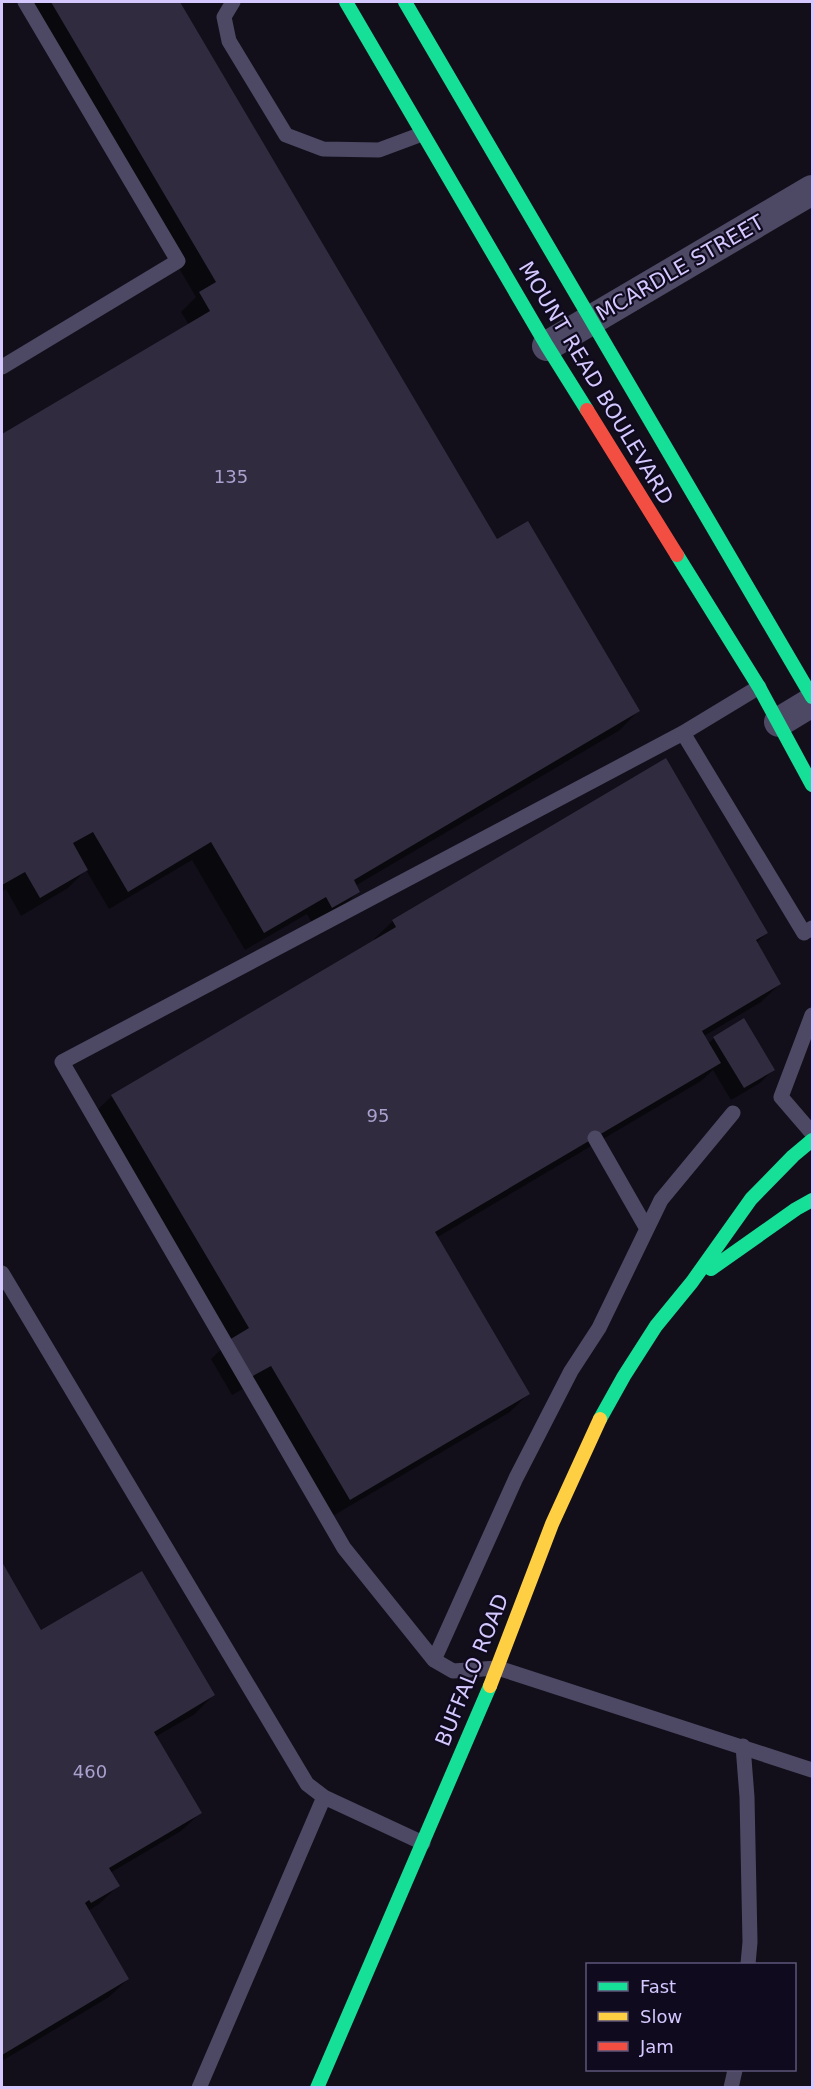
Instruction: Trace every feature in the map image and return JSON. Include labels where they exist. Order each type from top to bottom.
[{"type":"main road","name":"MOUNT READ BOULEVARD","points":[[346,2],[547,346],[759,687],[813,785]]},
{"type":"main road","name":"MOUNT READ BOULEVARD","points":[[405,2],[813,697]]},
{"type":"main road","name":"BUFFALO ROAD","points":[[318,2087],[498,1668],[552,1524],[593,1434],[656,1326],[692,1282],[751,1198],[813,1140]]},
{"type":"main road","name":"BUFFALO ROAD","points":[[692,1282],[796,1209],[813,1200]]},
{"type":"street","name":"MCARDLE STREET","points":[[547,346],[813,190]]},
{"type":"street","points":[[779,722],[813,702]]},
{"type":"lane","points":[[2,367],[178,261],[25,2]]},
{"type":"lane","points":[[233,2],[224,17],[229,41],[286,135],[323,149],[380,150],[422,134]]},
{"type":"lane","points":[[759,687],[683,733],[62,1062],[344,1548],[434,1660],[453,1671],[498,1668],[813,1770]]},
{"type":"lane","points":[[683,733],[804,933],[813,928]]},
{"type":"lane","points":[[813,1015],[781,1097],[813,1134]]},
{"type":"lane","points":[[434,1660],[516,1478],[571,1371],[599,1328],[662,1200],[733,1113]]},
{"type":"lane","points":[[595,1138],[647,1229]]},
{"type":"lane","points":[[2,1274],[307,1784],[324,1797],[423,1843]]},
{"type":"lane","points":[[743,1746],[747,1797],[750,1942],[748,1963]]},
{"type":"lane","points":[[199,2088],[324,1797]]},
{"type":"lane","points":[[731,2088],[735,2071]]},
{"type":"building","points":[[51,2],[180,2],[497,539],[528,521],[640,711],[354,880],[360,892],[332,908],[326,897],[264,933],[211,842],[128,892],[93,832],[73,843],[88,870],[40,898],[25,872],[2,885],[2,434],[210,311],[199,292],[216,282]]},
{"type":"building","points":[[666,758],[768,933],[756,940],[781,984],[702,1031],[721,1063],[435,1232],[530,1394],[350,1500],[271,1366],[251,1377],[229,1340],[249,1328],[111,1095],[396,927],[392,920]]},
{"type":"building","points":[[744,1018],[775,1070],[744,1088],[713,1037]]},
{"type":"building","points":[[2,1562],[41,1630],[142,1571],[215,1695],[154,1732],[202,1813],[109,1868],[120,1886],[91,1903],[89,1900],[85,1903],[129,1979],[2,2055]]},
{"type":"traffic: fast","points":[[346,2],[547,346],[587,410]]},
{"type":"traffic: fast","points":[[405,2],[812,697]]},
{"type":"traffic: fast","points":[[677,555],[759,687],[812,785]]},
{"type":"traffic: fast","points":[[600,1419],[656,1326],[692,1282],[751,1199],[812,1140]]},
{"type":"traffic: fast","points":[[711,1269],[812,1200]]},
{"type":"traffic: fast","points":[[317,2088],[490,1686]]},
{"type":"traffic: slow","points":[[490,1686],[552,1524],[600,1419]]},
{"type":"traffic: jam","points":[[587,410],[677,555]]}]
